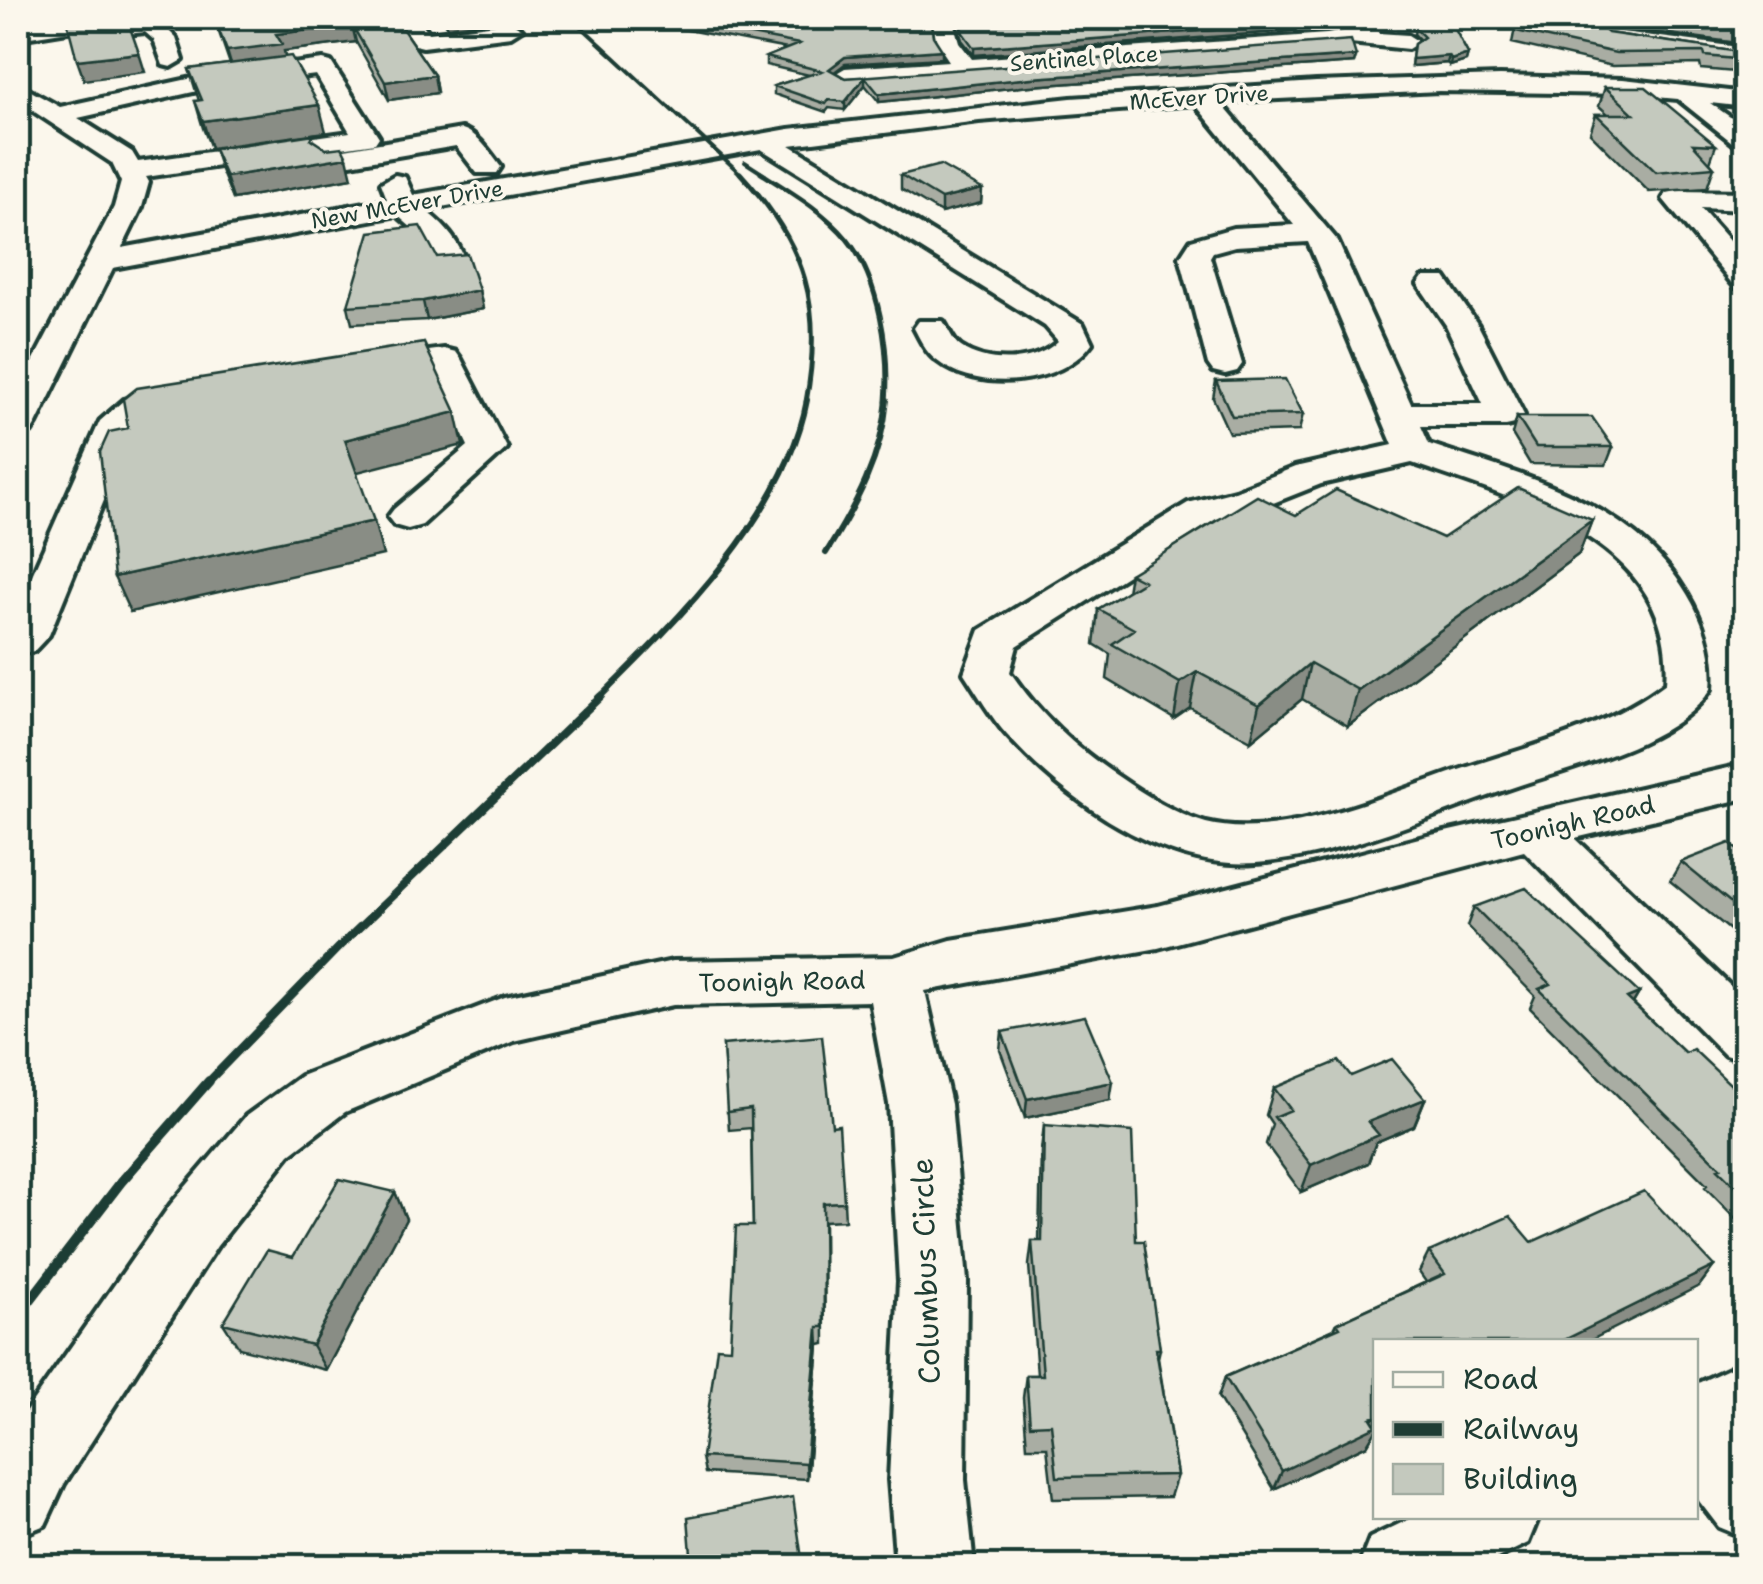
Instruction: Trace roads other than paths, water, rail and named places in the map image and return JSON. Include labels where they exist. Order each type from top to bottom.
[{"type":"street","points":[[407,18],[423,40],[510,29]]},
{"type":"street","points":[[942,18],[948,43],[967,68]]},
{"type":"street","points":[[1353,37],[1371,27],[1373,18]]},
{"type":"street","points":[[1594,18],[1615,38],[1746,54]]},
{"type":"street","points":[[18,32],[41,29],[50,39],[98,22],[150,25],[165,38],[171,60]]},
{"type":"street","name":"Sentinel Place","points":[[844,75],[1353,37],[1408,42]]},
{"type":"street","points":[[58,115],[171,90],[324,67],[366,137],[133,172]]},
{"type":"street","name":"McEver Drive","points":[[716,150],[966,114],[1201,96],[1486,83],[1606,84],[1746,100]]},
{"type":"street","points":[[171,90],[181,115]]},
{"type":"street","points":[[18,91],[123,158],[136,182],[128,207],[18,424]]},
{"type":"street","points":[[1686,92],[1692,102],[1746,140]]},
{"type":"street","points":[[1201,96],[1326,248],[1406,433],[1616,532],[1647,561],[1665,588],[1692,663],[1688,689],[1637,726],[1344,826],[1271,841],[1228,845],[1166,829],[1076,770],[1022,722],[987,673],[996,640],[1202,511],[1249,500],[1406,433],[1506,414],[1462,324],[1434,284]]},
{"type":"street","points":[[182,184],[462,138],[487,167]]},
{"type":"street","points":[[195,139],[212,162]]},
{"type":"street","points":[[768,142],[928,258],[1057,319],[1071,331],[1074,342],[1059,358],[1032,367],[1002,368],[949,354],[931,328]]},
{"type":"street","name":"New McEver Drive","points":[[98,261],[398,193],[716,150]]},
{"type":"street","points":[[398,193],[416,220],[439,235],[452,264]]},
{"type":"street","points":[[1746,201],[1677,198],[1746,280]]},
{"type":"street","points":[[1225,364],[1195,257],[1202,246],[1233,237],[1315,233]]},
{"type":"street","points":[[323,377],[444,359],[488,448],[408,517]]},
{"type":"street","points":[[18,642],[27,635],[118,421],[138,408],[230,392]]},
{"type":"street","name":"Toonigh Road","points":[[18,1498],[38,1458],[194,1226],[268,1135],[322,1094],[508,1019],[673,983],[894,979],[951,962],[1158,928],[1423,856],[1746,782]]},
{"type":"street","points":[[1535,830],[1746,1038]]},
{"type":"street","name":"Columbus Circle","points":[[894,979],[920,1104],[932,1262],[927,1480],[936,1566]]},
{"type":"street","points":[[1698,1421],[1746,1396]]},
{"type":"street","points":[[1698,1441],[1746,1500]]},
{"type":"street","points":[[1398,1566],[1495,1519]]},
{"type":"railway","points":[[572,18],[741,174]]},
{"type":"railway","points":[[745,162],[765,175]]},
{"type":"railway","points":[[761,173],[828,220],[858,256],[880,317],[886,402]]},
{"type":"railway","points":[[741,174],[781,226],[804,278],[813,336],[806,402]]},
{"type":"railway","points":[[600,697],[694,599],[753,523],[777,483],[807,400]]},
{"type":"railway","points":[[826,553],[866,480],[880,441],[887,400]]},
{"type":"railway","points":[[207,1083],[342,944],[600,697]]},
{"type":"railway","points":[[18,1316],[121,1182],[209,1081]]}]
